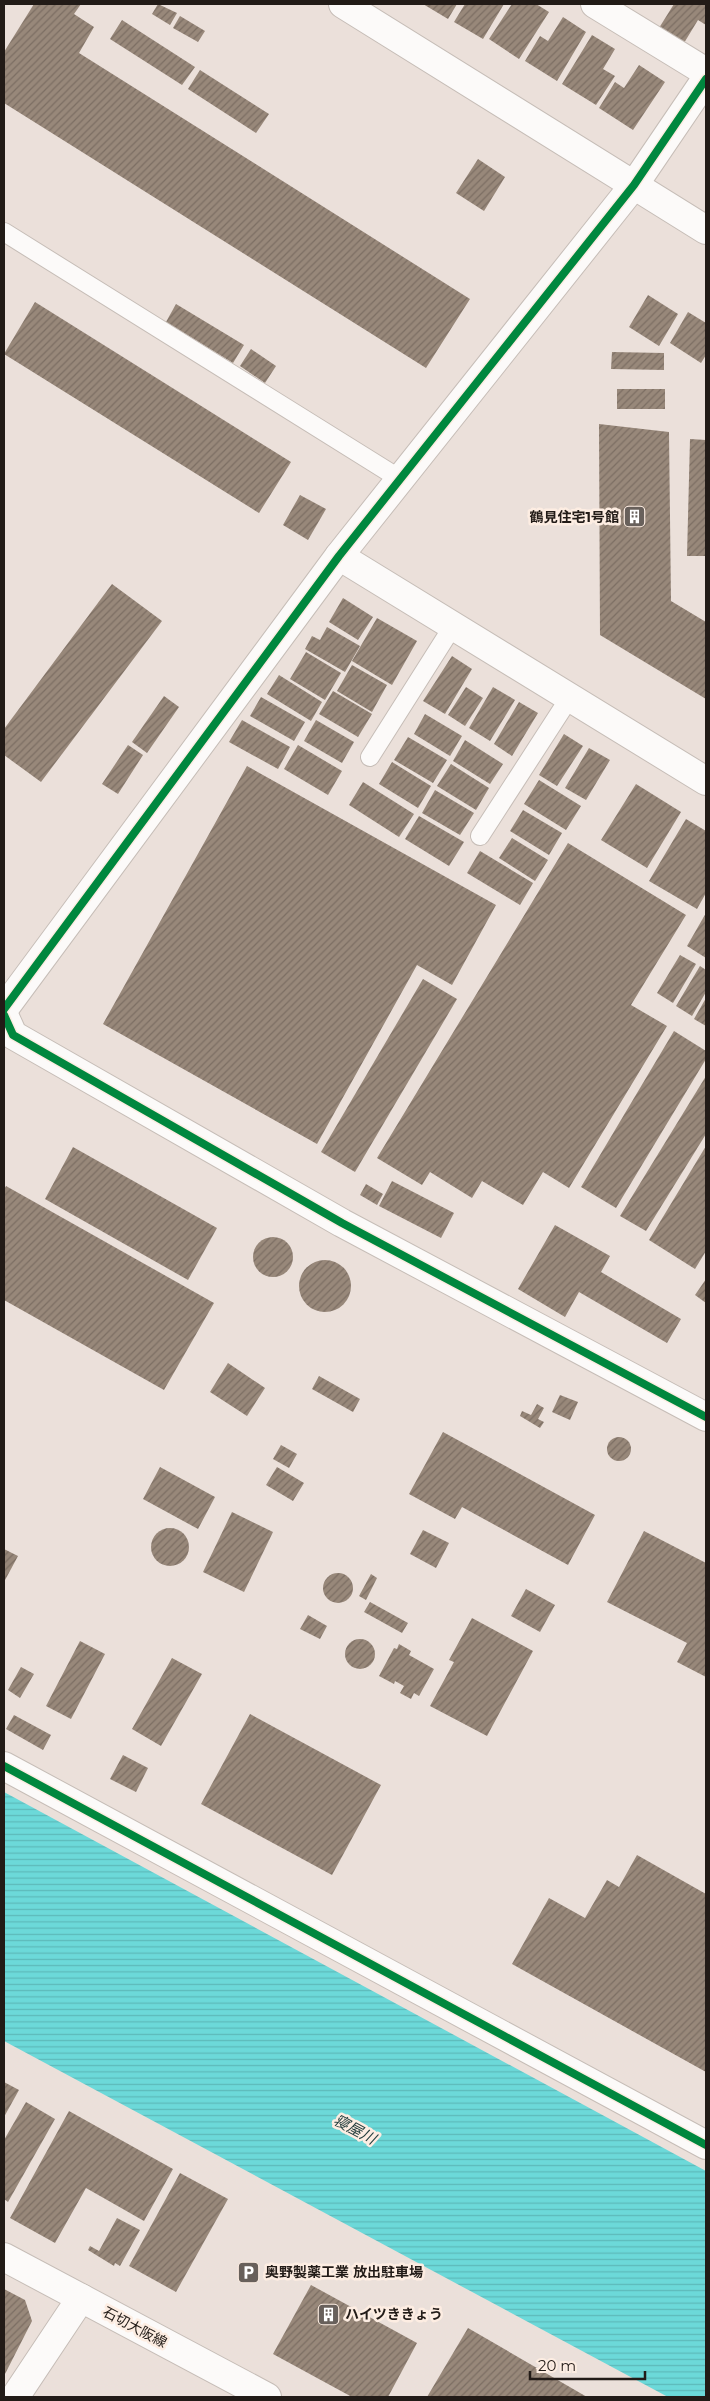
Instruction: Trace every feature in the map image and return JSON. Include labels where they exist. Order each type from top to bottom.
[{"type":"street","points":[[343,4],[370,11],[634,185],[706,230]]},
{"type":"street","points":[[595,4],[706,72]]},
{"type":"street","points":[[4,1009],[339,556],[634,185],[706,78]]},
{"type":"street","points":[[339,556],[706,781]]},
{"type":"street","points":[[4,1015],[13,1035],[108,1090],[342,1223],[706,1417]]},
{"type":"street","points":[[4,1766],[706,2145]]},
{"type":"street","name":"石切大阪線","points":[[4,2257],[267,2397]]},
{"type":"street","points":[[14,2397],[81,2298]]},
{"type":"lane","points":[[4,232],[400,479]]},
{"type":"lane","points":[[370,757],[453,626]]},
{"type":"lane","points":[[480,836],[570,698]]},
{"type":"water","name":"寝屋川","points":[[4,1792],[706,2171],[706,2397],[668,2397],[4,2041]]},
{"type":"building","points":[[34,4],[81,4],[74,14],[94,27],[79,53],[470,299],[426,368],[4,103],[4,52]]},
{"type":"building","points":[[158,4],[177,13],[170,25],[152,14]]},
{"type":"building","points":[[423,4],[457,4],[448,19]]},
{"type":"building","points":[[465,4],[504,4],[483,39],[454,22]]},
{"type":"building","points":[[512,4],[536,4],[549,12],[519,59],[489,39]]},
{"type":"building","points":[[674,4],[706,4],[706,25],[698,20],[684,43],[659,28]]},
{"type":"building","points":[[180,16],[205,31],[198,42],[173,28]]},
{"type":"building","points":[[563,17],[586,32],[557,81],[525,61],[540,36],[548,41]]},
{"type":"building","points":[[122,20],[195,67],[182,85],[110,39]]},
{"type":"building","points":[[592,35],[615,49],[603,69],[615,76],[596,105],[562,84]]},
{"type":"building","points":[[639,65],[665,82],[633,130],[599,108],[615,82],[624,88]]},
{"type":"building","points":[[200,70],[269,114],[256,133],[188,89]]},
{"type":"building","points":[[478,159],[505,177],[484,211],[456,193]]},
{"type":"building","points":[[648,295],[678,314],[659,346],[629,327]]},
{"type":"building","points":[[35,302],[291,462],[259,513],[4,354]]},
{"type":"building","points":[[176,304],[244,345],[233,363],[166,322]]},
{"type":"building","points":[[688,312],[706,323],[706,355],[701,363],[670,343]]},
{"type":"building","points":[[251,349],[276,366],[265,383],[240,366]]},
{"type":"building","points":[[612,352],[664,353],[664,370],[611,369]]},
{"type":"building","points":[[617,389],[665,389],[665,409],[617,409]]},
{"type":"building","name":"鶴見住宅1号館","points":[[599,424],[669,432],[671,601],[706,622],[706,699],[600,635]]},
{"type":"building","points":[[690,439],[706,440],[705,556],[687,556]]},
{"type":"building","points":[[300,495],[326,509],[308,540],[283,525]]},
{"type":"building","points":[[112,584],[162,621],[41,782],[4,755],[4,729]]},
{"type":"building","points":[[343,598],[373,617],[358,640],[329,622]]},
{"type":"building","points":[[377,618],[417,641],[392,685],[352,661]]},
{"type":"building","points":[[327,627],[360,646],[345,672],[305,649],[312,636],[320,640]]},
{"type":"building","points":[[306,652],[341,673],[325,700],[290,679]]},
{"type":"building","points":[[452,656],[472,669],[445,714],[423,701]]},
{"type":"building","points":[[352,665],[387,685],[372,712],[337,691]]},
{"type":"building","points":[[279,675],[322,702],[311,721],[267,694]]},
{"type":"building","points":[[466,687],[483,698],[465,726],[448,715]]},
{"type":"building","points":[[493,687],[515,700],[490,741],[469,728]]},
{"type":"building","points":[[333,691],[372,714],[358,737],[319,714]]},
{"type":"building","points":[[164,696],[179,707],[147,753],[132,742]]},
{"type":"building","points":[[261,697],[305,722],[294,741],[250,716]]},
{"type":"building","points":[[519,702],[538,713],[512,756],[494,744]]},
{"type":"building","points":[[425,714],[462,736],[450,756],[414,734]]},
{"type":"building","points":[[242,720],[290,747],[278,769],[229,742]]},
{"type":"building","points":[[316,720],[354,742],[342,763],[304,741]]},
{"type":"building","points":[[564,734],[583,746],[557,786],[539,775]]},
{"type":"building","points":[[408,737],[447,760],[433,783],[394,760]]},
{"type":"building","points":[[465,740],[503,764],[490,784],[453,761]]},
{"type":"building","points":[[128,745],[143,755],[118,794],[102,784]]},
{"type":"building","points":[[298,745],[342,771],[328,795],[284,769]]},
{"type":"building","points":[[589,748],[610,760],[586,800],[565,788]]},
{"type":"building","points":[[392,762],[431,786],[418,808],[379,784]]},
{"type":"building","points":[[451,764],[489,788],[476,810],[437,786]]},
{"type":"building","points":[[247,766],[496,905],[452,985],[417,965],[317,1144],[103,1024]]},
{"type":"building","points":[[539,780],[581,806],[566,830],[524,804]]},
{"type":"building","points":[[363,782],[414,814],[399,837],[349,805]]},
{"type":"building","points":[[636,784],[681,812],[647,868],[601,840]]},
{"type":"building","points":[[435,790],[474,813],[460,835],[422,813]]},
{"type":"building","points":[[523,810],[562,833],[549,855],[510,831]]},
{"type":"building","points":[[419,816],[464,842],[449,866],[405,839]]},
{"type":"building","points":[[686,819],[706,831],[706,893],[697,909],[649,881]]},
{"type":"building","points":[[512,838],[548,860],[535,881],[499,858]]},
{"type":"building","points":[[568,843],[686,915],[631,1005],[667,1026],[569,1188],[543,1172],[523,1205],[482,1181],[472,1198],[430,1172],[422,1185],[377,1158]]},
{"type":"building","points":[[480,851],[533,883],[520,905],[467,873]]},
{"type":"building","points":[[706,913],[706,958],[687,946]]},
{"type":"building","points":[[680,955],[696,964],[673,1003],[657,993]]},
{"type":"building","points":[[700,966],[706,970],[706,992],[692,1016],[676,1006]]},
{"type":"building","points":[[423,979],[457,999],[355,1172],[321,1152]]},
{"type":"building","points":[[706,998],[706,1026],[694,1019]]},
{"type":"building","points":[[674,1031],[706,1051],[706,1059],[616,1208],[581,1187]]},
{"type":"building","points":[[706,1076],[706,1134],[646,1231],[620,1216]]},
{"type":"building","points":[[706,1146],[706,1251],[695,1269],[649,1240]]},
{"type":"building","points":[[73,1147],[217,1228],[188,1280],[45,1199]]},
{"type":"building","points":[[392,1181],[454,1213],[441,1238],[379,1206]]},
{"type":"building","points":[[366,1184],[383,1194],[377,1205],[360,1195]]},
{"type":"building","points":[[6,1186],[214,1303],[164,1390],[4,1300],[4,1190]]},
{"type":"building","points":[[555,1225],[610,1256],[601,1272],[681,1319],[667,1343],[579,1292],[565,1317],[518,1289]]},
{"type":"building","points":[[277,1237],[284,1240],[290,1246],[293,1257],[292,1265],[284,1274],[277,1277],[269,1277],[262,1274],[254,1265],[253,1253],[256,1246],[265,1238]]},
{"type":"building","points":[[325,1260],[335,1262],[343,1268],[349,1276],[351,1286],[349,1296],[343,1304],[335,1310],[325,1312],[315,1310],[307,1304],[301,1296],[299,1286],[301,1276],[307,1268],[315,1262]]},
{"type":"building","points":[[706,1279],[706,1303],[695,1295]]},
{"type":"building","points":[[228,1363],[265,1388],[247,1416],[210,1392]]},
{"type":"building","points":[[319,1376],[360,1399],[353,1412],[312,1389]]},
{"type":"building","points":[[560,1395],[578,1402],[570,1420],[552,1412]]},
{"type":"building","points":[[537,1404],[544,1408],[538,1419],[544,1422],[540,1428],[520,1416],[522,1411],[531,1415]]},
{"type":"building","points":[[443,1432],[595,1515],[568,1565],[462,1507],[455,1519],[409,1494]]},
{"type":"building","points":[[619,1437],[628,1440],[631,1449],[628,1458],[619,1461],[610,1458],[607,1449],[610,1440]]},
{"type":"building","points":[[281,1445],[297,1454],[289,1468],[273,1459]]},
{"type":"building","points":[[160,1467],[215,1497],[198,1529],[143,1499]]},
{"type":"building","points":[[277,1467],[304,1483],[293,1501],[266,1485]]},
{"type":"building","points":[[232,1512],[273,1532],[244,1592],[203,1572]]},
{"type":"building","points":[[170,1528],[183,1534],[189,1547],[183,1560],[170,1566],[157,1560],[151,1547],[157,1534]]},
{"type":"building","points":[[423,1530],[449,1543],[436,1568],[410,1554]]},
{"type":"building","points":[[644,1531],[706,1563],[706,1677],[677,1662],[687,1643],[607,1602]]},
{"type":"building","points":[[4,1549],[18,1556],[4,1582]]},
{"type":"building","points":[[338,1573],[349,1577],[353,1588],[349,1599],[338,1603],[327,1599],[323,1588],[327,1577]]},
{"type":"building","points":[[371,1574],[377,1578],[366,1600],[359,1596]]},
{"type":"building","points":[[526,1589],[555,1605],[540,1632],[511,1616]]},
{"type":"building","points":[[370,1602],[408,1623],[402,1633],[364,1612]]},
{"type":"building","points":[[308,1615],[327,1626],[320,1639],[300,1629]]},
{"type":"building","points":[[472,1618],[533,1651],[487,1736],[430,1706],[454,1662],[449,1660]]},
{"type":"building","points":[[360,1639],[371,1643],[375,1654],[371,1665],[360,1669],[349,1665],[345,1654],[349,1643]]},
{"type":"building","points":[[80,1641],[105,1654],[71,1719],[46,1706]]},
{"type":"building","points":[[399,1644],[411,1651],[409,1655],[434,1669],[419,1696],[414,1693],[411,1699],[400,1693],[404,1686],[395,1681],[394,1684],[379,1676],[394,1648],[397,1649]]},
{"type":"building","points":[[172,1658],[202,1674],[161,1746],[132,1729]]},
{"type":"building","points":[[21,1667],[34,1674],[20,1698],[8,1690]]},
{"type":"building","points":[[250,1714],[381,1785],[332,1875],[201,1804]]},
{"type":"building","points":[[14,1715],[51,1735],[43,1750],[6,1729]]},
{"type":"building","points":[[123,1755],[148,1768],[136,1792],[110,1779]]},
{"type":"building","points":[[637,1855],[706,1894],[706,2072],[512,1964],[549,1898],[585,1918],[607,1880],[619,1887]]},
{"type":"building","points":[[4,2082],[19,2090],[4,2117]]},
{"type":"building","points":[[26,2102],[55,2119],[8,2202],[4,2199],[4,2140]]},
{"type":"building","points":[[69,2111],[173,2169],[144,2221],[86,2188],[55,2243],[10,2218]]},
{"type":"building","points":[[180,2173],[228,2199],[176,2292],[129,2266]]},
{"type":"building","points":[[117,2218],[140,2230],[120,2266],[115,2263],[114,2266],[88,2250],[90,2246],[99,2251]]},
{"type":"building","name":"ハイツききょう","points":[[311,2285],[417,2343],[388,2397],[352,2397],[273,2354]]},
{"type":"building","points":[[4,2289],[25,2300],[32,2321],[4,2376]]},
{"type":"building","points":[[468,2328],[587,2397],[427,2397]]},
{"type":"cycle path","points":[[4,1009],[339,556],[634,185],[706,79]]},
{"type":"cycle path","points":[[4,1015],[13,1035],[342,1223],[706,1417]]},
{"type":"cycle path","points":[[4,1766],[706,2145]]},
{"type":"place","name":"鶴見住宅1号館","points":[[635,517]]},
{"type":"place","name":"奥野製薬工業 放出駐車場","points":[[249,2272]]},
{"type":"place","name":"ハイツききょう","points":[[329,2314]]}]
